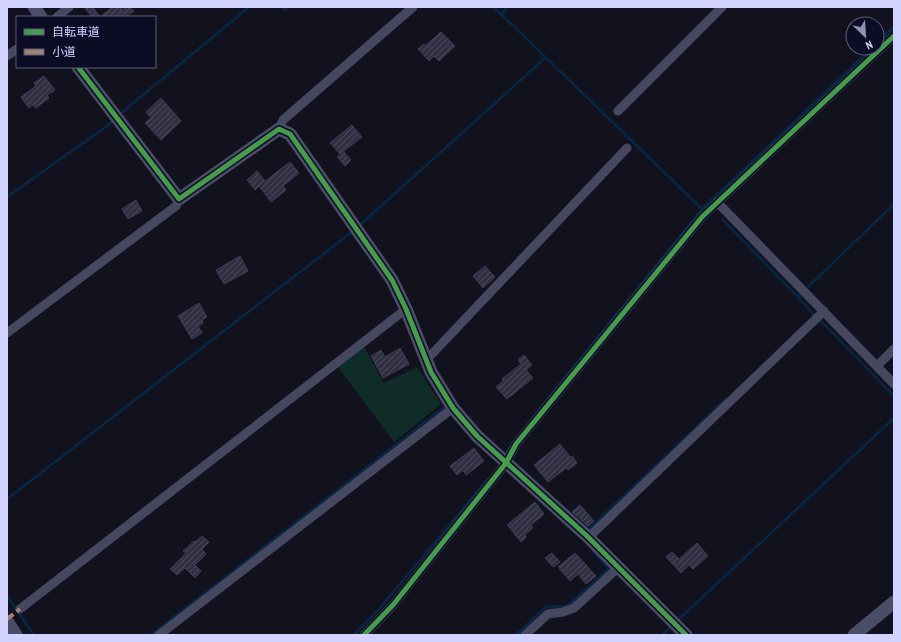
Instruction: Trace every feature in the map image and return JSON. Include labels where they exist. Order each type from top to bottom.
[{"type":"street","points":[[34,7],[40,16]]},
{"type":"street","points":[[58,16],[69,7]]},
{"type":"street","points":[[7,333],[176,206],[179,199],[279,129],[283,120],[413,7]]},
{"type":"street","points":[[618,111],[722,7]]},
{"type":"street","points":[[364,635],[393,606],[503,460],[702,217],[894,36]]},
{"type":"street","points":[[7,56],[16,49]]},
{"type":"street","points":[[79,68],[179,199]]},
{"type":"street","points":[[279,129],[290,134],[392,280],[406,309],[425,360],[438,385],[453,408],[477,436],[586,535],[678,627]]},
{"type":"street","points":[[425,360],[627,148]]},
{"type":"street","points":[[717,202],[819,315],[877,366],[894,384]]},
{"type":"street","points":[[20,609],[406,309]]},
{"type":"street","points":[[586,535],[819,315]]},
{"type":"street","points":[[877,366],[894,349]]},
{"type":"street","points":[[159,635],[453,408]]},
{"type":"street","points":[[525,635],[548,614],[563,612],[574,608],[619,567]]},
{"type":"street","points":[[854,635],[894,602]]},
{"type":"street","points":[[7,621],[16,635]]},
{"type":"green space","points":[[364,347],[384,383],[417,367],[441,404],[394,442],[338,367]]},
{"type":"building","points":[[84,7],[93,7],[99,16],[91,16]]},
{"type":"building","points":[[113,7],[120,7],[123,10],[126,7],[130,7],[134,11],[127,16],[101,16]]},
{"type":"building","points":[[441,32],[455,46],[439,61],[434,56],[429,61],[418,49],[424,44],[425,46]]},
{"type":"building","points":[[44,76],[55,90],[47,95],[49,98],[36,108],[33,105],[29,108],[21,97],[36,86],[34,83]]},
{"type":"building","points":[[161,98],[181,121],[161,140],[145,123],[151,118],[146,112]]},
{"type":"building","points":[[352,125],[362,137],[340,154],[330,143]]},
{"type":"building","points":[[344,152],[351,160],[345,166],[337,157]]},
{"type":"building","points":[[290,162],[299,173],[283,186],[286,190],[271,202],[259,186],[255,190],[247,180],[257,171],[265,181]]},
{"type":"building","points":[[136,200],[142,211],[128,219],[122,209]]},
{"type":"building","points":[[240,256],[248,271],[224,284],[216,270]]},
{"type":"building","points":[[485,266],[495,277],[483,288],[473,276]]},
{"type":"building","points":[[199,303],[207,317],[202,320],[203,323],[198,326],[202,333],[192,339],[178,316]]},
{"type":"building","points":[[400,348],[409,364],[383,378],[371,356],[381,350],[385,357]]},
{"type":"building","points":[[524,355],[532,365],[526,370],[533,378],[507,399],[496,387],[503,381],[502,379],[521,364],[518,360]]},
{"type":"building","points":[[560,444],[570,457],[572,456],[577,463],[568,470],[566,468],[548,482],[534,465]]},
{"type":"building","points":[[474,448],[484,461],[466,475],[463,470],[457,475],[450,466]]},
{"type":"building","points":[[535,502],[544,514],[531,525],[533,528],[525,535],[526,537],[521,542],[507,525]]},
{"type":"building","points":[[580,505],[594,521],[588,526],[572,512]]},
{"type":"building","points":[[202,536],[209,542],[202,549],[206,554],[195,565],[201,571],[195,578],[185,568],[177,575],[170,569],[186,553],[183,551]]},
{"type":"building","points":[[697,543],[708,556],[693,569],[689,565],[681,573],[666,557],[672,552],[679,559]]},
{"type":"building","points":[[552,553],[560,562],[553,567],[545,558]]},
{"type":"building","points":[[575,553],[596,576],[586,584],[578,574],[570,581],[558,567]]},
{"type":"waterway","points":[[120,114],[249,7]]},
{"type":"waterway","points":[[281,7],[285,10],[289,7]]},
{"type":"waterway","points":[[493,7],[501,14],[508,7]]},
{"type":"waterway","points":[[501,14],[702,209]]},
{"type":"waterway","points":[[885,35],[894,27]]},
{"type":"waterway","points":[[532,418],[702,209],[864,56]]},
{"type":"waterway","points":[[360,225],[545,58]]},
{"type":"waterway","points":[[7,197],[113,121]]},
{"type":"waterway","points":[[808,287],[894,204]]},
{"type":"waterway","points":[[723,220],[798,297]]},
{"type":"waterway","points":[[7,499],[353,231]]},
{"type":"waterway","points":[[801,294],[798,297],[814,315],[813,316]]},
{"type":"waterway","points":[[819,319],[894,396]]},
{"type":"waterway","points":[[587,531],[727,398]]},
{"type":"waterway","points":[[151,635],[443,408]]},
{"type":"waterway","points":[[677,621],[894,418]]},
{"type":"waterway","points":[[505,455],[510,446]]},
{"type":"waterway","points":[[354,635],[380,608],[487,480]]},
{"type":"waterway","points":[[516,635],[546,607],[567,606],[609,569],[593,551]]},
{"type":"waterway","points":[[7,596],[34,635]]},
{"type":"waterway","points":[[662,635],[672,626]]},
{"type":"marked path","points":[[7,619],[20,609]]},
{"type":"cycle path","points":[[364,635],[393,605],[506,463],[516,444],[702,217],[894,36]]},
{"type":"cycle path","points":[[79,68],[179,199],[279,129],[290,134],[392,280],[406,309],[431,372],[453,408],[477,436],[587,536],[686,635]]}]
